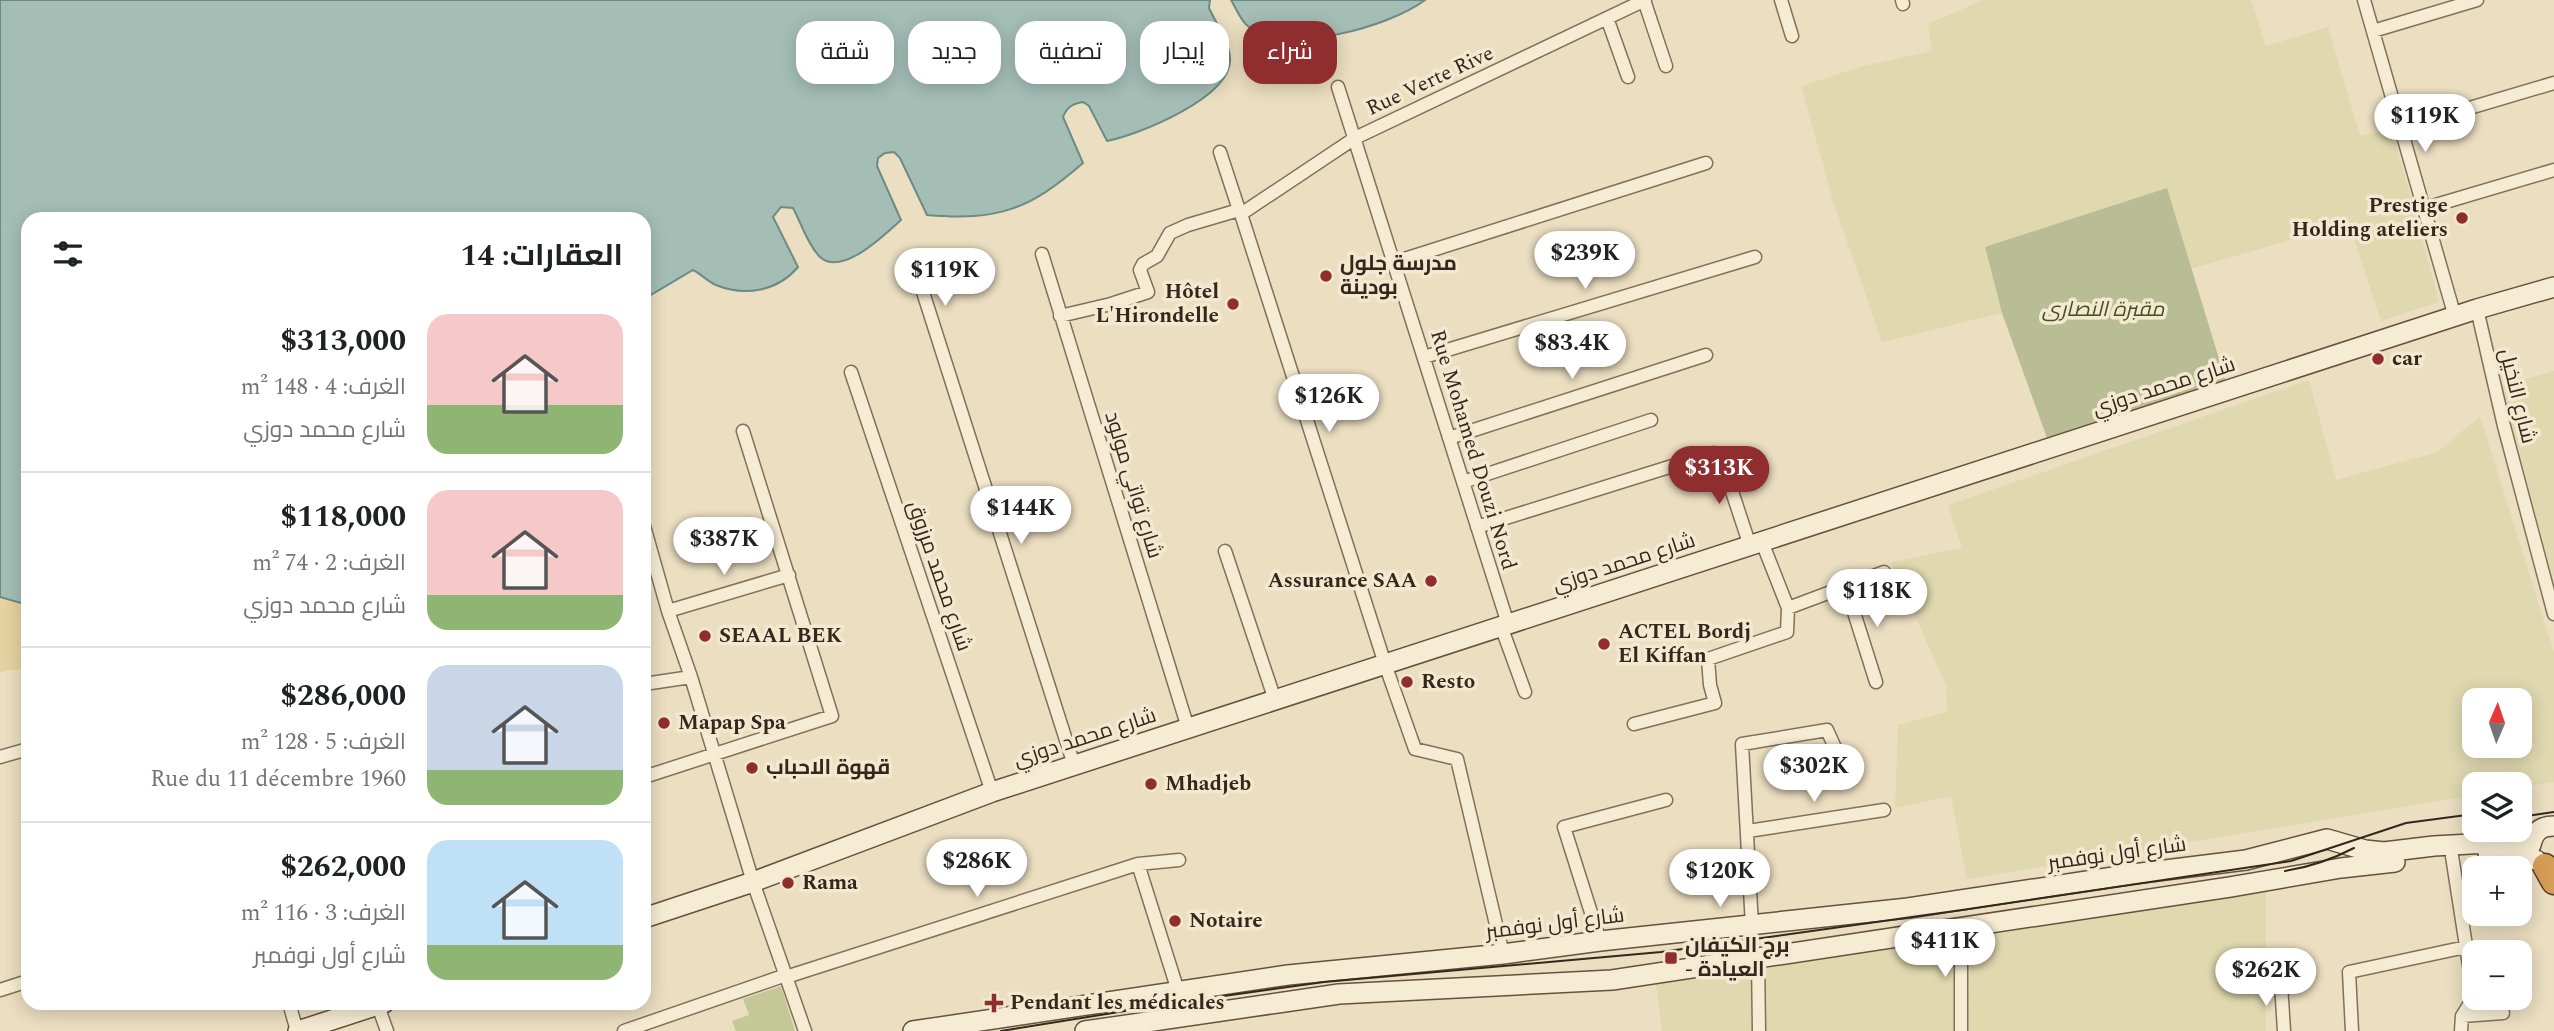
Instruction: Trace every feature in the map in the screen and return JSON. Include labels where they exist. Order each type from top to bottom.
[{"type":"main road","name":"شارع محمد دوزي","points":[[651,916],[753,881],[992,792],[2477,309],[2554,287]]},
{"type":"main road","name":"شارع أول نوفمبر","points":[[912,1031],[1301,974],[1908,908],[2246,860],[2327,839],[2365,850],[2384,852],[2507,842],[2534,834],[2544,826],[2554,825]]},
{"type":"main road","points":[[2534,834],[2532,852],[2547,869]]},
{"type":"main road","points":[[1085,1031],[1339,994],[1612,980],[2342,868],[2508,853],[2547,869]]},
{"type":"main road","points":[[297,1031],[359,1010]]},
{"type":"street","points":[[1645,0],[1666,66]]},
{"type":"street","name":"Rue Verte Rive","points":[[1060,316],[1148,292],[1140,270],[1143,264],[1157,256],[1170,233],[1188,225],[1240,212],[1355,138],[1645,0]]},
{"type":"street","points":[[1781,0],[1792,36]]},
{"type":"street","points":[[2364,0],[2455,317]]},
{"type":"street","points":[[2373,31],[2477,0]]},
{"type":"street","points":[[1607,18],[1628,77]]},
{"type":"street","points":[[2402,128],[2554,83]]},
{"type":"street","name":"Rue Mohamed Douzi Nord","points":[[1338,87],[1477,527],[1525,692]]},
{"type":"street","points":[[1220,152],[1385,664],[1415,749],[1457,759],[1503,954]]},
{"type":"street","points":[[1395,262],[1706,163]]},
{"type":"street","points":[[2422,209],[2554,170]]},
{"type":"street","name":"شارع تواتي مولود","points":[[1042,254],[1188,728]]},
{"type":"street","points":[[1424,357],[1755,257]]},
{"type":"street","points":[[922,289],[1074,765]]},
{"type":"street","name":"شارع النخيل","points":[[2477,309],[2504,426],[2554,614]]},
{"type":"street","points":[[1449,438],[1706,355]]},
{"type":"street","name":"شارع محمد مرزوق","points":[[850,372],[992,792]]},
{"type":"street","points":[[1463,482],[1651,420]]},
{"type":"street","points":[[651,775],[832,716],[743,431]]},
{"type":"street","points":[[1477,527],[1714,453],[1720,456],[1756,544],[1788,608],[1787,632],[1708,659],[1710,685],[1715,703],[1634,724]]},
{"type":"street","points":[[651,551],[753,881],[805,1031]]},
{"type":"street","points":[[1225,551],[1275,700]]},
{"type":"street","points":[[1788,608],[1884,572]]},
{"type":"street","points":[[668,611],[789,575]]},
{"type":"street","points":[[1846,587],[1877,682]]},
{"type":"street","points":[[651,683],[691,677]]},
{"type":"street","points":[[1752,926],[1742,744],[1827,730],[1842,761]]},
{"type":"street","points":[[0,757],[21,751]]},
{"type":"street","points":[[1600,941],[1564,827],[1666,800]]},
{"type":"street","points":[[1748,831],[1884,810]]},
{"type":"street","points":[[2452,856],[2465,940]]},
{"type":"street","points":[[624,1031],[786,976],[1139,864],[1177,860]]},
{"type":"street","points":[[1139,864],[1178,991]]},
{"type":"street","points":[[1961,927],[1961,1031]]},
{"type":"street","points":[[2351,1031],[2349,972],[2462,948]]},
{"type":"street","points":[[1758,958],[1759,1031]]},
{"type":"street","points":[[0,990],[21,983]]},
{"type":"street","points":[[2281,984],[2284,1031]]},
{"type":"street","points":[[291,1010],[297,1031]]},
{"type":"street","points":[[382,1010],[387,1031]]},
{"type":"street","points":[[2461,1031],[2462,1016],[2466,1010]]},
{"type":"street","points":[[2462,1016],[2504,1013]]},
{"type":"shaded area","points":[[1983,0],[2251,0],[2266,46],[2328,27],[2360,136],[2392,129],[2439,302],[2381,321],[2349,223],[2190,269],[2167,189],[1985,248],[2002,313],[1882,342],[1834,204],[1801,86],[1864,66],[1932,51],[1928,24]]},
{"type":"shaded area","points":[[2554,371],[2554,584],[2502,386]]},
{"type":"shaded area","points":[[2309,380],[2336,480],[2438,452],[2480,416],[2554,653],[2554,782],[2532,786],[2532,772],[2462,772],[2462,797],[1967,879],[1951,796],[1895,808],[1898,725],[1947,712],[1946,685],[1891,562],[1962,548],[1948,505]]},
{"type":"shaded area","points":[[2266,890],[2266,1031],[1968,1031],[1971,934]]},
{"type":"shaded area","points":[[1956,934],[1954,1031],[1662,1031],[1655,976]]},
{"type":"green space","name":"مقبرة النصارى","points":[[2167,188],[2227,385],[2047,438],[2002,313],[1985,247]]},
{"type":"green space","points":[[781,986],[795,1031],[736,1031],[732,1021],[749,1015],[743,999]]},
{"type":"sand","points":[[0,597],[21,603],[21,668],[0,672]]},
{"type":"water","points":[[0,0],[1210,0],[1209,8],[1216,21],[1140,21],[1140,84],[1218,84],[1201,100],[1140,131],[1107,141],[1089,106],[1083,102],[1070,106],[1063,117],[1083,163],[1029,202],[993,214],[927,215],[900,158],[894,152],[885,153],[878,158],[877,166],[901,220],[862,252],[840,262],[829,262],[820,257],[812,246],[793,208],[781,207],[773,217],[798,267],[781,282],[760,290],[727,289],[693,270],[651,295],[651,212],[21,212],[21,603],[0,597]]},
{"type":"water","points":[[1231,0],[1425,0],[1388,20],[1337,34],[1337,21],[1243,21]]},
{"type":"tram line","points":[[2532,815],[2554,812]]},
{"type":"tram line","points":[[1001,1031],[1324,982],[1661,952],[1962,910],[2291,861],[2406,823],[2462,816]]},
{"type":"tram line","points":[[2285,871],[2320,862],[2354,848]]},
{"type":"place","name":"Prestige Holding ateliers","points":[[2462,218]]},
{"type":"place","name":"مدرسة جلول بودينة","points":[[1326,276]]},
{"type":"place","name":"Hôtel L'Hirondelle","points":[[1233,304]]},
{"type":"place","name":"car","points":[[2378,359]]},
{"type":"place","name":"Assurance SAA","points":[[1431,581]]},
{"type":"place","name":"SEAAL BEK","points":[[705,636]]},
{"type":"place","name":"ACTEL Bordj El Kiffan","points":[[1604,644]]},
{"type":"place","name":"Resto","points":[[1407,682]]},
{"type":"place","name":"Mapap Spa","points":[[664,723]]},
{"type":"place","name":"قهوة الاحباب","points":[[752,768]]},
{"type":"place","name":"Mhadjeb","points":[[1151,784]]},
{"type":"place","name":"Rama","points":[[788,883]]},
{"type":"place","name":"Notaire","points":[[1175,921]]},
{"type":"place","name":"برج الكيفان - العيادة","points":[[1671,958]]},
{"type":"place","name":"Pendant les médicales","points":[[994,1003]]}]
